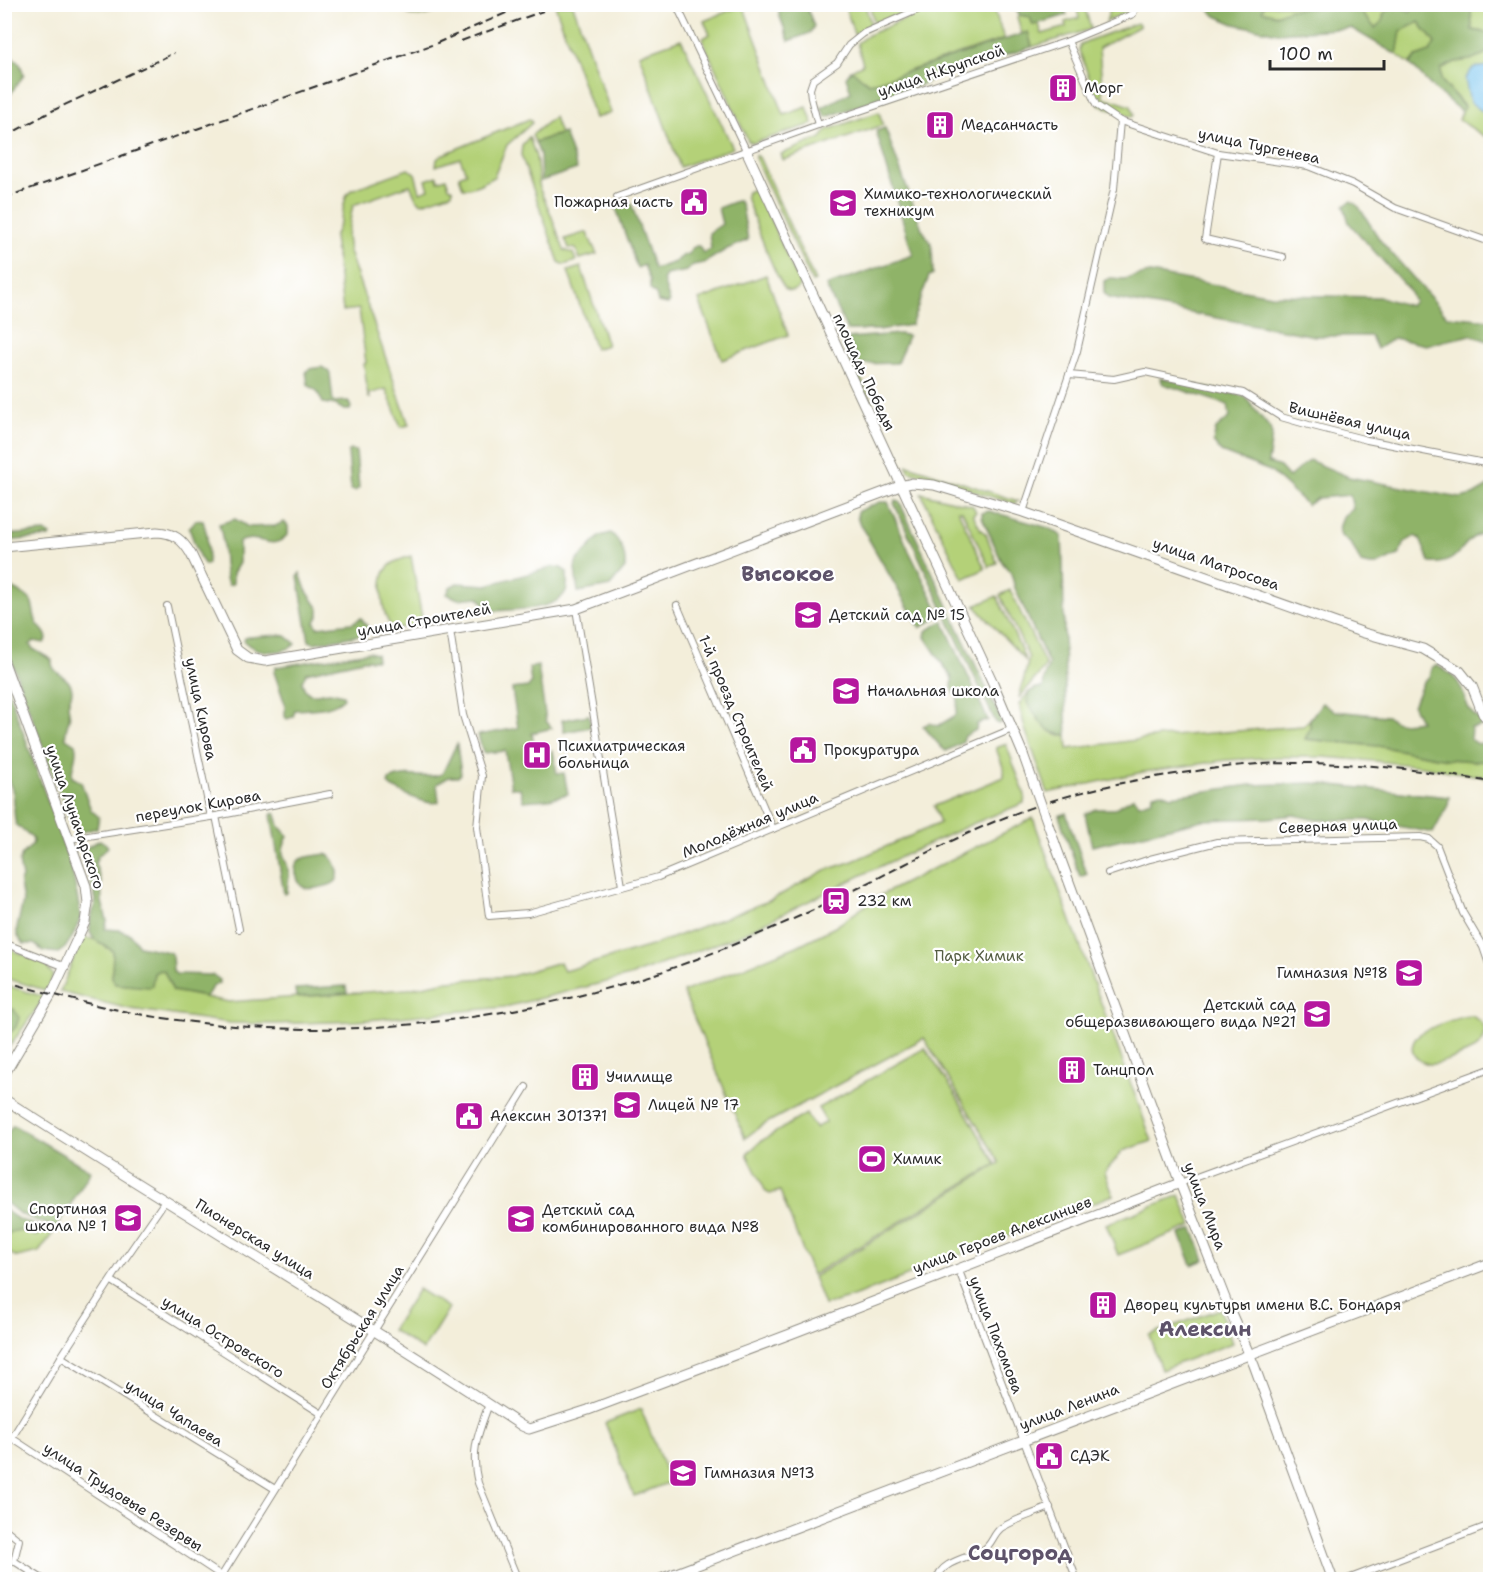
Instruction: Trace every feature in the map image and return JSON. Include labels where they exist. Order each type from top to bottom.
[{"type":"street","name":"площадь Победы","points":[[676,4],[993,683],[1023,754]]},
{"type":"street","points":[[818,125],[810,89],[813,80],[837,63],[849,45],[864,33],[931,4]]},
{"type":"street","name":"улица Н.Крупской","points":[[616,196],[1068,41],[1133,14],[1137,4]]},
{"type":"street","name":"улица Тургенева","points":[[1068,41],[1096,105],[1120,121],[1218,153],[1308,166],[1353,184],[1395,208],[1491,242]]},
{"type":"street","points":[[1023,512],[1077,351],[1114,189],[1120,121]]},
{"type":"street","points":[[1218,153],[1205,239],[1283,257]]},
{"type":"street","name":"Вишнёвая улица","points":[[1068,375],[1114,379],[1145,372],[1243,393],[1281,417],[1310,425],[1367,440],[1491,464]]},
{"type":"street","name":"улица Матросова","points":[[900,486],[912,483],[934,485],[1023,512],[1364,633],[1423,649],[1460,671],[1472,686],[1483,714],[1491,722]]},
{"type":"street","name":"улица Строителей","points":[[4,547],[157,532],[173,534],[182,540],[191,554],[237,650],[256,661],[276,660],[576,609],[900,486]]},
{"type":"street","name":"улица Кирова","points":[[167,606],[239,929]]},
{"type":"street","name":"1-й проезд Строителей","points":[[677,606],[773,829]]},
{"type":"street","points":[[576,609],[622,886]]},
{"type":"street","name":"Молодёжная улица","points":[[450,630],[463,715],[482,776],[477,826],[489,916],[528,913],[658,877],[1012,729]]},
{"type":"street","name":"улица Луначарского","points":[[4,662],[86,886],[88,903],[85,922],[51,995],[4,1075]]},
{"type":"street","name":"улица Мира","points":[[1023,754],[1180,1183],[1228,1306],[1250,1355],[1333,1580]]},
{"type":"street","name":"переулок Кирова","points":[[69,839],[213,817],[330,794]]},
{"type":"street","name":"Северная улица","points":[[1108,873],[1150,859],[1217,842],[1420,837],[1434,842],[1437,846],[1463,913],[1483,947],[1491,967]]},
{"type":"street","points":[[4,943],[63,966]]},
{"type":"street","name":"улица Героев Алексинцев","points":[[525,1428],[538,1427],[588,1410],[1180,1183],[1491,1069]]},
{"type":"street","name":"Октябрьская улица","points":[[220,1577],[526,1087]]},
{"type":"street","name":"Пионерская улица","points":[[4,1100],[525,1428]]},
{"type":"street","points":[[4,1451],[61,1357],[165,1201]]},
{"type":"street","name":"улица Ленина","points":[[658,1580],[1491,1263]]},
{"type":"street","name":"улица Пахомова","points":[[958,1268],[1077,1580]]},
{"type":"street","name":"улица Островского","points":[[112,1281],[322,1414]]},
{"type":"street","name":"улица Чапаева","points":[[61,1357],[275,1489]]},
{"type":"street","points":[[489,1404],[475,1444],[474,1468],[518,1580]]},
{"type":"street","name":"улица Трудовые Резервы","points":[[4,1433],[220,1577],[228,1580]]},
{"type":"street","points":[[937,1580],[937,1575],[946,1566],[980,1552],[988,1546],[999,1530],[1050,1508]]},
{"type":"street","points":[[1345,1580],[1491,1525]]},
{"type":"street","points":[[4,1528],[19,1540],[14,1561],[44,1580]]},
{"type":"green space","points":[[403,5],[454,5],[431,14],[414,16],[408,14]]},
{"type":"green space","points":[[555,5],[573,5],[611,113],[595,118]]},
{"type":"green space","points":[[743,5],[784,115],[807,107],[813,124],[753,143],[748,141],[702,39],[710,34],[704,21]]},
{"type":"green space","points":[[779,5],[806,5],[814,26],[810,33],[789,41],[779,14]]},
{"type":"green space","points":[[845,5],[865,5],[872,27],[854,34]]},
{"type":"green space","points":[[902,5],[900,14],[875,26],[870,7]]},
{"type":"green space","points":[[937,5],[993,5],[1004,39],[879,81],[869,83],[851,70],[863,64],[857,43],[868,35]]},
{"type":"green space","points":[[1013,5],[1064,5],[1067,15],[1033,25],[1030,17],[1020,15]]},
{"type":"green space","points":[[1076,5],[1084,5],[1091,29],[1032,47],[1028,32],[1022,34],[1017,17],[1020,15],[1030,17],[1033,25],[1039,24],[1042,34],[1066,27],[1065,22],[1079,18]]},
{"type":"green space","points":[[1111,5],[1133,5],[1130,10],[1106,22]]},
{"type":"green space","points":[[1207,5],[1264,5],[1262,11],[1276,15],[1290,9],[1350,6],[1359,10],[1375,28],[1382,22],[1384,13],[1396,5],[1410,11],[1416,5],[1466,5],[1471,10],[1472,30],[1490,33],[1490,52],[1470,60],[1455,62],[1441,69],[1441,80],[1464,107],[1462,112],[1434,89],[1410,64],[1416,57],[1430,52],[1435,43],[1419,22],[1401,31],[1397,55],[1351,28],[1278,33],[1234,24],[1216,16]]},
{"type":"green space","points":[[1254,5],[1396,5],[1384,13],[1382,22],[1375,28],[1359,10],[1349,6],[1316,15],[1294,16],[1259,12]]},
{"type":"green space","points":[[1466,5],[1488,5],[1490,7],[1490,33],[1472,30],[1471,10]]},
{"type":"green space","points":[[1419,22],[1435,43],[1430,52],[1416,57],[1410,64],[1397,55],[1400,31]]},
{"type":"green space","points":[[1137,23],[1140,26],[1099,48],[1103,97],[1131,106],[1134,115],[1132,117],[1099,105],[1079,50],[1080,45],[1085,42]]},
{"type":"green space","points":[[1028,32],[1032,47],[932,78],[926,83],[826,117],[821,108],[851,92],[846,77],[851,70],[869,83],[879,81]]},
{"type":"green space","points":[[681,39],[733,148],[680,167],[639,54]]},
{"type":"green space","points":[[1490,52],[1490,66],[1473,68],[1486,114],[1490,115],[1490,137],[1484,136],[1459,120],[1464,106],[1441,80],[1441,69],[1455,62],[1470,60]]},
{"type":"green space","points":[[12,57],[20,64],[24,75],[5,102],[5,68]]},
{"type":"green space","points":[[879,112],[883,125],[783,160],[781,154],[821,138],[827,130]]},
{"type":"green space","points":[[554,117],[560,134],[535,142],[532,135]]},
{"type":"green space","points":[[529,119],[532,123],[507,145],[494,177],[483,183],[463,188],[459,176],[466,173],[460,158],[436,166],[437,159],[444,154]]},
{"type":"green space","points":[[885,128],[922,229],[932,245],[933,274],[929,276],[911,325],[879,330],[847,330],[826,286],[913,255],[876,131]]},
{"type":"green space","points":[[564,133],[577,169],[541,181],[540,155],[535,142]]},
{"type":"green space","points":[[529,137],[536,157],[540,190],[564,250],[573,253],[576,261],[564,265],[559,262],[521,155],[522,145]]},
{"type":"green space","points":[[755,155],[759,157],[815,281],[812,282]]},
{"type":"green space","points":[[408,169],[415,173],[420,192],[429,189],[426,180],[437,176],[438,181],[446,178],[449,187],[453,189],[452,193],[422,203],[417,200],[410,185],[353,205],[347,236],[349,252],[409,425],[401,427],[386,389],[369,394],[370,398],[368,397],[359,309],[343,311],[334,237],[340,223],[346,196],[351,190]]},
{"type":"green space","points":[[754,189],[759,194],[799,283],[800,286],[796,290],[787,290],[782,285],[771,262],[746,197],[747,192]]},
{"type":"green space","points":[[739,201],[742,206],[748,240],[704,263],[693,265],[687,271],[666,275],[663,280],[670,302],[668,304],[658,302],[656,295],[650,289],[650,281],[644,265],[637,268],[616,208],[619,205],[631,203],[654,269],[675,262],[689,254],[696,246],[699,246],[703,253],[711,249],[709,233],[722,224],[718,208]]},
{"type":"green space","points":[[1351,201],[1359,207],[1380,240],[1447,316],[1490,320],[1490,342],[1471,335],[1426,345],[1394,338],[1377,349],[1371,336],[1315,336],[1109,298],[1104,293],[1104,281],[1110,278],[1124,279],[1150,273],[1271,295],[1379,297],[1410,306],[1414,301],[1408,289],[1349,223],[1344,206]]},
{"type":"green space","points":[[587,233],[597,254],[580,259],[576,249],[569,248],[565,239]]},
{"type":"green space","points":[[581,267],[607,345],[595,349],[568,271]]},
{"type":"green space","points":[[766,275],[788,335],[722,360],[699,300]]},
{"type":"green space","points":[[900,334],[908,336],[897,363],[859,364],[848,338]]},
{"type":"green space","points":[[841,342],[846,346],[904,471],[901,471]]},
{"type":"green space","points":[[322,367],[330,374],[333,402],[348,401],[350,410],[323,403],[317,391],[308,385],[306,372],[309,369]]},
{"type":"green space","points":[[1160,378],[1244,396],[1270,428],[1272,435],[1268,463],[1280,467],[1289,477],[1309,460],[1349,477],[1460,498],[1473,495],[1490,485],[1490,531],[1477,535],[1453,557],[1440,563],[1430,563],[1420,539],[1415,536],[1405,542],[1399,555],[1377,565],[1361,563],[1352,545],[1341,536],[1339,529],[1343,516],[1353,509],[1350,495],[1318,498],[1307,505],[1270,471],[1221,452],[1213,442],[1216,429],[1230,417],[1228,405],[1163,384]]},
{"type":"green space","points":[[356,451],[359,488],[355,491],[351,490],[348,452]]},
{"type":"green space","points":[[908,465],[1018,501],[1014,504],[909,471]]},
{"type":"green space","points":[[921,493],[973,506],[976,512],[973,514],[981,530],[986,534],[997,563],[989,567],[962,511],[958,510],[985,569],[963,579]]},
{"type":"green space","points":[[896,500],[900,503],[1001,723],[998,724],[995,721],[894,503]]},
{"type":"green space","points":[[880,502],[888,502],[941,615],[920,628],[858,519],[858,511]]},
{"type":"green space","points":[[989,511],[1049,528],[1062,536],[1067,735],[1047,729],[1027,702],[1029,692],[1036,688],[1043,688],[1045,673],[1049,665],[1015,588],[1011,573],[1002,562],[982,517],[982,513]]},
{"type":"green space","points":[[235,519],[248,527],[275,526],[284,522],[288,526],[288,534],[282,540],[271,543],[253,539],[239,542],[239,563],[233,573],[233,584],[228,585],[219,524]]},
{"type":"green space","points":[[196,520],[203,521],[207,535],[208,564],[205,565],[199,556],[189,528]]},
{"type":"green space","points":[[45,532],[50,535],[49,537],[5,541],[5,535]]},
{"type":"green space","points":[[611,533],[618,540],[622,549],[625,568],[610,586],[578,592],[576,562],[600,536]]},
{"type":"green space","points":[[411,556],[423,624],[394,629],[384,610],[382,583],[386,570],[391,564]]},
{"type":"green space","points":[[553,567],[567,572],[567,589],[561,598],[543,606],[492,611],[479,597],[458,599],[447,594],[450,587],[457,583],[487,585]]},
{"type":"green space","points":[[300,573],[306,590],[319,609],[315,622],[317,627],[352,623],[361,618],[369,629],[368,634],[314,643],[309,641],[298,576]]},
{"type":"green space","points":[[5,584],[30,600],[36,621],[45,634],[47,639],[44,643],[34,641],[30,645],[52,660],[54,669],[71,685],[72,692],[68,705],[70,717],[66,738],[75,744],[76,748],[72,777],[81,782],[91,810],[99,817],[97,828],[82,832],[77,831],[71,824],[5,643]]},
{"type":"green space","points":[[1010,590],[1046,666],[1019,698],[1029,658],[1000,595]]},
{"type":"green space","points":[[997,596],[1026,661],[975,606]]},
{"type":"green space","points":[[943,621],[988,720],[977,724],[976,730],[965,736],[962,743],[946,751],[923,726],[929,723],[938,726],[956,715],[958,699],[952,688],[952,678],[925,637],[926,631]]},
{"type":"green space","points":[[286,636],[296,644],[284,650],[269,652],[255,648],[244,641],[249,637]]},
{"type":"green space","points":[[369,652],[376,654],[377,660],[363,660],[306,673],[302,682],[309,693],[331,692],[343,695],[344,698],[327,707],[295,710],[293,717],[287,719],[285,717],[285,704],[274,672],[276,667]]},
{"type":"green space","points":[[1437,665],[1457,681],[1469,709],[1481,720],[1483,724],[1471,728],[1470,739],[1478,744],[1490,741],[1490,762],[1447,759],[1378,746],[1305,739],[1310,729],[1310,719],[1322,703],[1334,711],[1387,716],[1402,723],[1420,721],[1413,706],[1423,682],[1429,677],[1432,667]]},
{"type":"green space","points":[[538,666],[546,721],[552,728],[532,733],[535,752],[553,751],[557,774],[564,773],[568,794],[549,799],[523,801],[520,788],[511,788],[505,751],[483,753],[478,735],[518,728],[512,689],[528,687],[531,683],[529,668]]},
{"type":"green space","points":[[4,679],[72,869],[81,917],[73,936],[65,948],[58,953],[43,951],[34,944],[23,944],[17,935],[23,902],[19,862],[33,841],[32,837],[16,825],[12,789],[5,776]]},
{"type":"green space","points":[[1029,692],[1027,702],[1056,735],[1067,735],[1068,749],[1159,737],[1303,726],[1310,719],[1310,729],[1305,739],[1378,746],[1447,759],[1490,762],[1490,778],[1422,766],[1374,761],[1280,757],[1227,760],[1143,772],[1048,793],[1025,729],[1019,704]]},
{"type":"green space","points":[[589,715],[591,727],[564,732],[562,720]]},
{"type":"green space","points":[[457,744],[461,774],[458,777],[449,777],[437,784],[439,802],[421,801],[388,784],[389,780],[396,777],[442,774]]},
{"type":"green space","points":[[1006,744],[1025,795],[1024,803],[972,824],[868,872],[740,935],[630,976],[505,1007],[357,1021],[274,1024],[230,1023],[130,1009],[60,992],[82,938],[94,939],[113,951],[112,977],[152,985],[154,973],[160,970],[164,971],[173,991],[229,1002],[408,989],[447,981],[512,976],[560,962],[564,971],[651,946],[771,900],[823,871],[853,861],[940,823],[934,806],[1004,777],[1004,770],[996,748]]},
{"type":"green space","points":[[1313,783],[1449,797],[1448,805],[1433,833],[1368,820],[1316,820],[1294,815],[1203,820],[1092,846],[1085,814],[1096,809],[1114,809],[1134,797],[1139,804],[1152,800],[1153,794],[1161,792],[1171,796],[1250,785]]},
{"type":"green space","points":[[1066,813],[1087,874],[1080,877],[1059,816]]},
{"type":"green space","points":[[276,814],[279,826],[288,836],[283,853],[289,873],[287,893],[284,894],[271,815]]},
{"type":"green space","name":"Парк Химик","points":[[1033,818],[1152,1141],[1123,1151],[1105,1172],[1113,1195],[853,1297],[824,1305],[813,1277],[1000,1163],[924,1038],[761,1126],[745,1138],[683,992],[797,946],[835,927],[879,896]]},
{"type":"green space","points":[[100,840],[108,847],[98,856],[95,863],[101,882],[102,902],[107,921],[105,929],[130,934],[139,946],[169,952],[172,955],[173,971],[176,974],[213,975],[220,980],[206,997],[173,991],[164,971],[160,970],[154,973],[152,985],[149,987],[115,984],[112,977],[113,951],[94,939],[90,933],[90,922],[96,900],[83,856],[84,849]]},
{"type":"green space","points":[[326,854],[336,865],[338,878],[336,881],[316,888],[302,886],[295,870],[298,861],[302,858]]},
{"type":"green space","points":[[5,947],[44,963],[53,975],[48,991],[5,978]]},
{"type":"green space","points":[[5,985],[45,997],[5,1053]]},
{"type":"green space","points":[[346,986],[347,993],[296,997],[295,989]]},
{"type":"green space","points":[[14,1009],[19,1018],[16,1027],[5,1038],[5,1010]]},
{"type":"green space","points":[[1471,1016],[1477,1018],[1485,1029],[1484,1039],[1475,1049],[1433,1064],[1422,1062],[1414,1054],[1412,1049],[1416,1038],[1426,1030],[1458,1018]]},
{"type":"green space","name":"Химик","points":[[925,1048],[996,1164],[812,1275],[780,1191],[770,1194],[766,1192],[747,1154],[761,1141],[806,1114],[815,1128],[826,1122],[818,1108]]},
{"type":"green space","points":[[13,1125],[91,1171],[56,1228],[20,1214],[5,1202],[5,1136]]},
{"type":"green space","points":[[1180,1195],[1192,1226],[1118,1255],[1106,1224]]},
{"type":"green space","points":[[5,1210],[18,1219],[44,1229],[37,1236],[24,1231],[16,1231],[5,1237]]},
{"type":"green space","points":[[20,1229],[36,1236],[44,1229],[53,1233],[39,1252],[17,1257],[5,1251],[4,1237],[10,1230]]},
{"type":"green space","points":[[1193,1229],[1205,1260],[1192,1265],[1180,1234]]},
{"type":"green space","points":[[418,1289],[449,1308],[423,1350],[392,1330]]},
{"type":"green space","points":[[1220,1309],[1232,1343],[1161,1370],[1149,1335]]},
{"type":"green space","points":[[641,1409],[670,1482],[634,1496],[605,1423]]},
{"type":"water","points":[[1490,66],[1490,115],[1470,102],[1465,79],[1473,68]]},
{"type":"railway","points":[[4,198],[437,43],[527,4]]},
{"type":"railway","points":[[461,41],[543,11]]},
{"type":"railway","points":[[4,137],[52,111],[174,53]]},
{"type":"railway","points":[[4,981],[123,1011],[221,1025],[339,1029],[398,1026],[456,1019],[514,1010],[572,997],[675,967],[809,912],[989,824],[1034,806],[1104,787],[1218,768],[1275,763],[1399,768],[1490,782]]},
{"type":"place","name":"Морг","points":[[1063,88]]},
{"type":"place","name":"Медсанчасть","points":[[940,125]]},
{"type":"place","name":"Пожарная часть","points":[[694,202]]},
{"type":"place","name":"Химико-технологический техникум","points":[[843,203]]},
{"type":"place","name":"Детский сад № 15","points":[[808,615]]},
{"type":"place","name":"Начальная школа","points":[[846,691]]},
{"type":"place","name":"Прокуратура","points":[[803,750]]},
{"type":"place","name":"Психиатрическая больница","points":[[537,755]]},
{"type":"place","name":"232 км","points":[[836,901]]},
{"type":"place","name":"Гимназия №18","points":[[1409,973]]},
{"type":"place","name":"Детский сад общеразвивающего вида №21","points":[[1317,1014]]},
{"type":"place","name":"Танцпол","points":[[1072,1070]]},
{"type":"place","name":"Училище","points":[[585,1077]]},
{"type":"place","name":"Лицей № 17","points":[[627,1105]]},
{"type":"place","name":"Алексин 301371","points":[[469,1116]]},
{"type":"place","name":"Химик","points":[[872,1159]]},
{"type":"place","name":"Спортиная школа № 1","points":[[128,1218]]},
{"type":"place","name":"Детский сад комбинированного вида №8","points":[[521,1219]]},
{"type":"place","name":"Дворец культуры имени В.С. Бондаря","points":[[1103,1305]]},
{"type":"place","name":"СДЭК","points":[[1049,1456]]},
{"type":"place","name":"Гимназия №13","points":[[683,1473]]},
{"type":"district","name":"Высокое","points":[[788,574]]},
{"type":"district","name":"Алексин","points":[[1205,1329]]},
{"type":"district","name":"Соцгород","points":[[1020,1553]]}]
